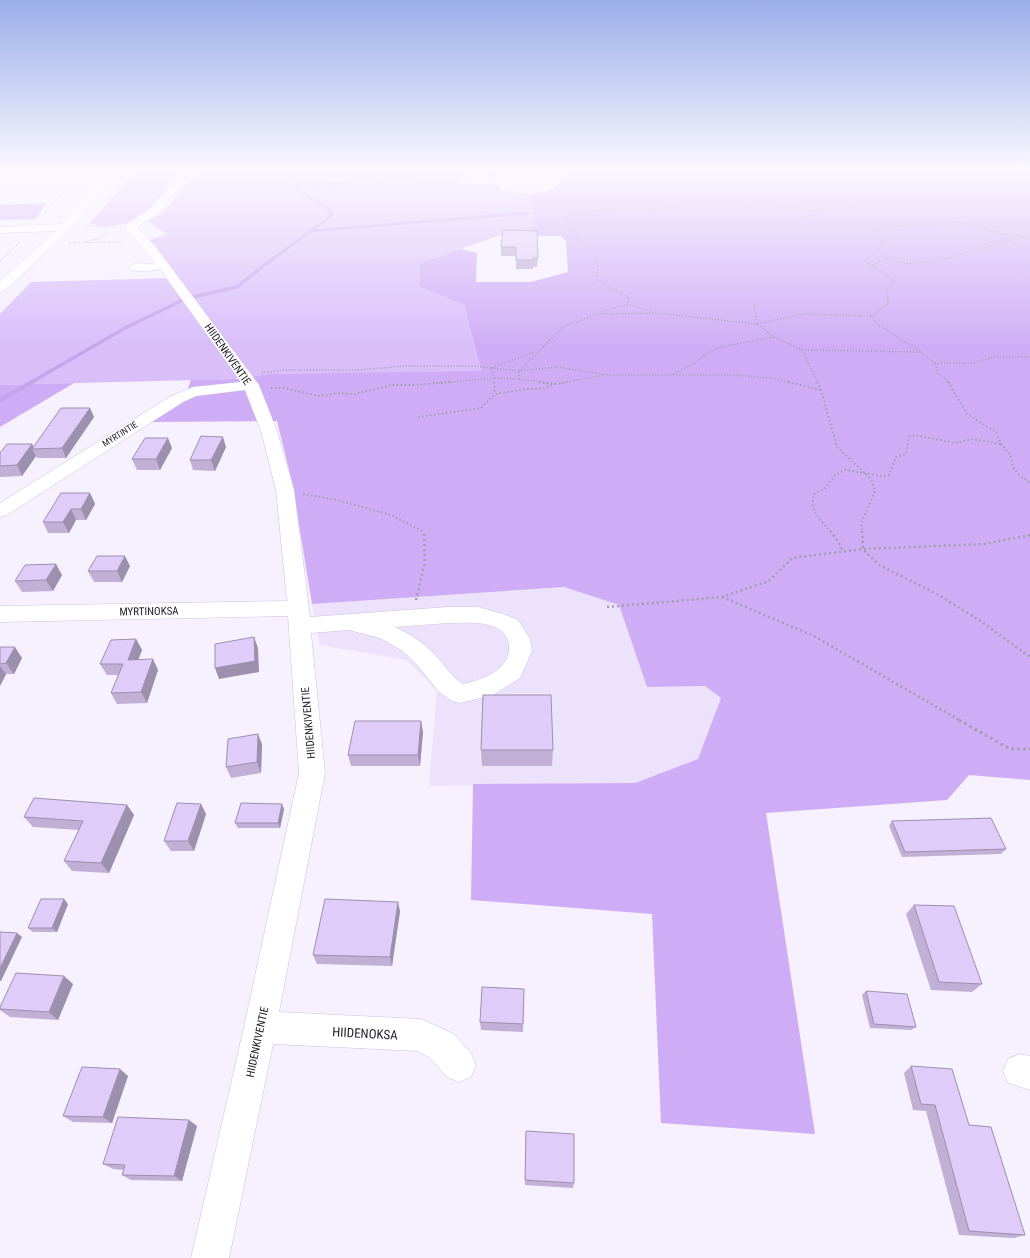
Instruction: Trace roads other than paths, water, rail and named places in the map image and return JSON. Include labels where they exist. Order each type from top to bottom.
[{"type":"street","name":"HIIDENKIVENTIE","points":[[141,229],[137,233],[244,373],[254,383],[285,490],[299,617],[312,773],[260,1027],[210,1258]]},
{"type":"street","points":[[0,276],[46,230],[62,230]]},
{"type":"street","points":[[0,231],[62,230]]},
{"type":"street","points":[[0,288],[62,230]]},
{"type":"street","points":[[136,268],[149,268],[162,265]]},
{"type":"street","name":"MYRTINTIE","points":[[0,511],[177,399],[193,392],[254,383]]},
{"type":"street","name":"MYRTINOKSA","points":[[0,614],[299,617],[348,622],[387,632],[411,645],[428,662],[446,685],[460,694],[485,689],[512,672],[521,651],[519,639],[510,626],[496,619],[478,615],[348,622]]},
{"type":"street","name":"HIIDENOKSA","points":[[260,1027],[420,1036],[442,1046],[459,1065]]},
{"type":"waterway","points":[[311,231],[338,229]]},
{"type":"waterway","points":[[266,264],[311,231]]},
{"type":"waterway","points":[[193,297],[237,287],[267,263]]},
{"type":"waterway","points":[[30,383],[125,328],[181,301]]},
{"type":"waterway","points":[[0,400],[32,382]]}]
